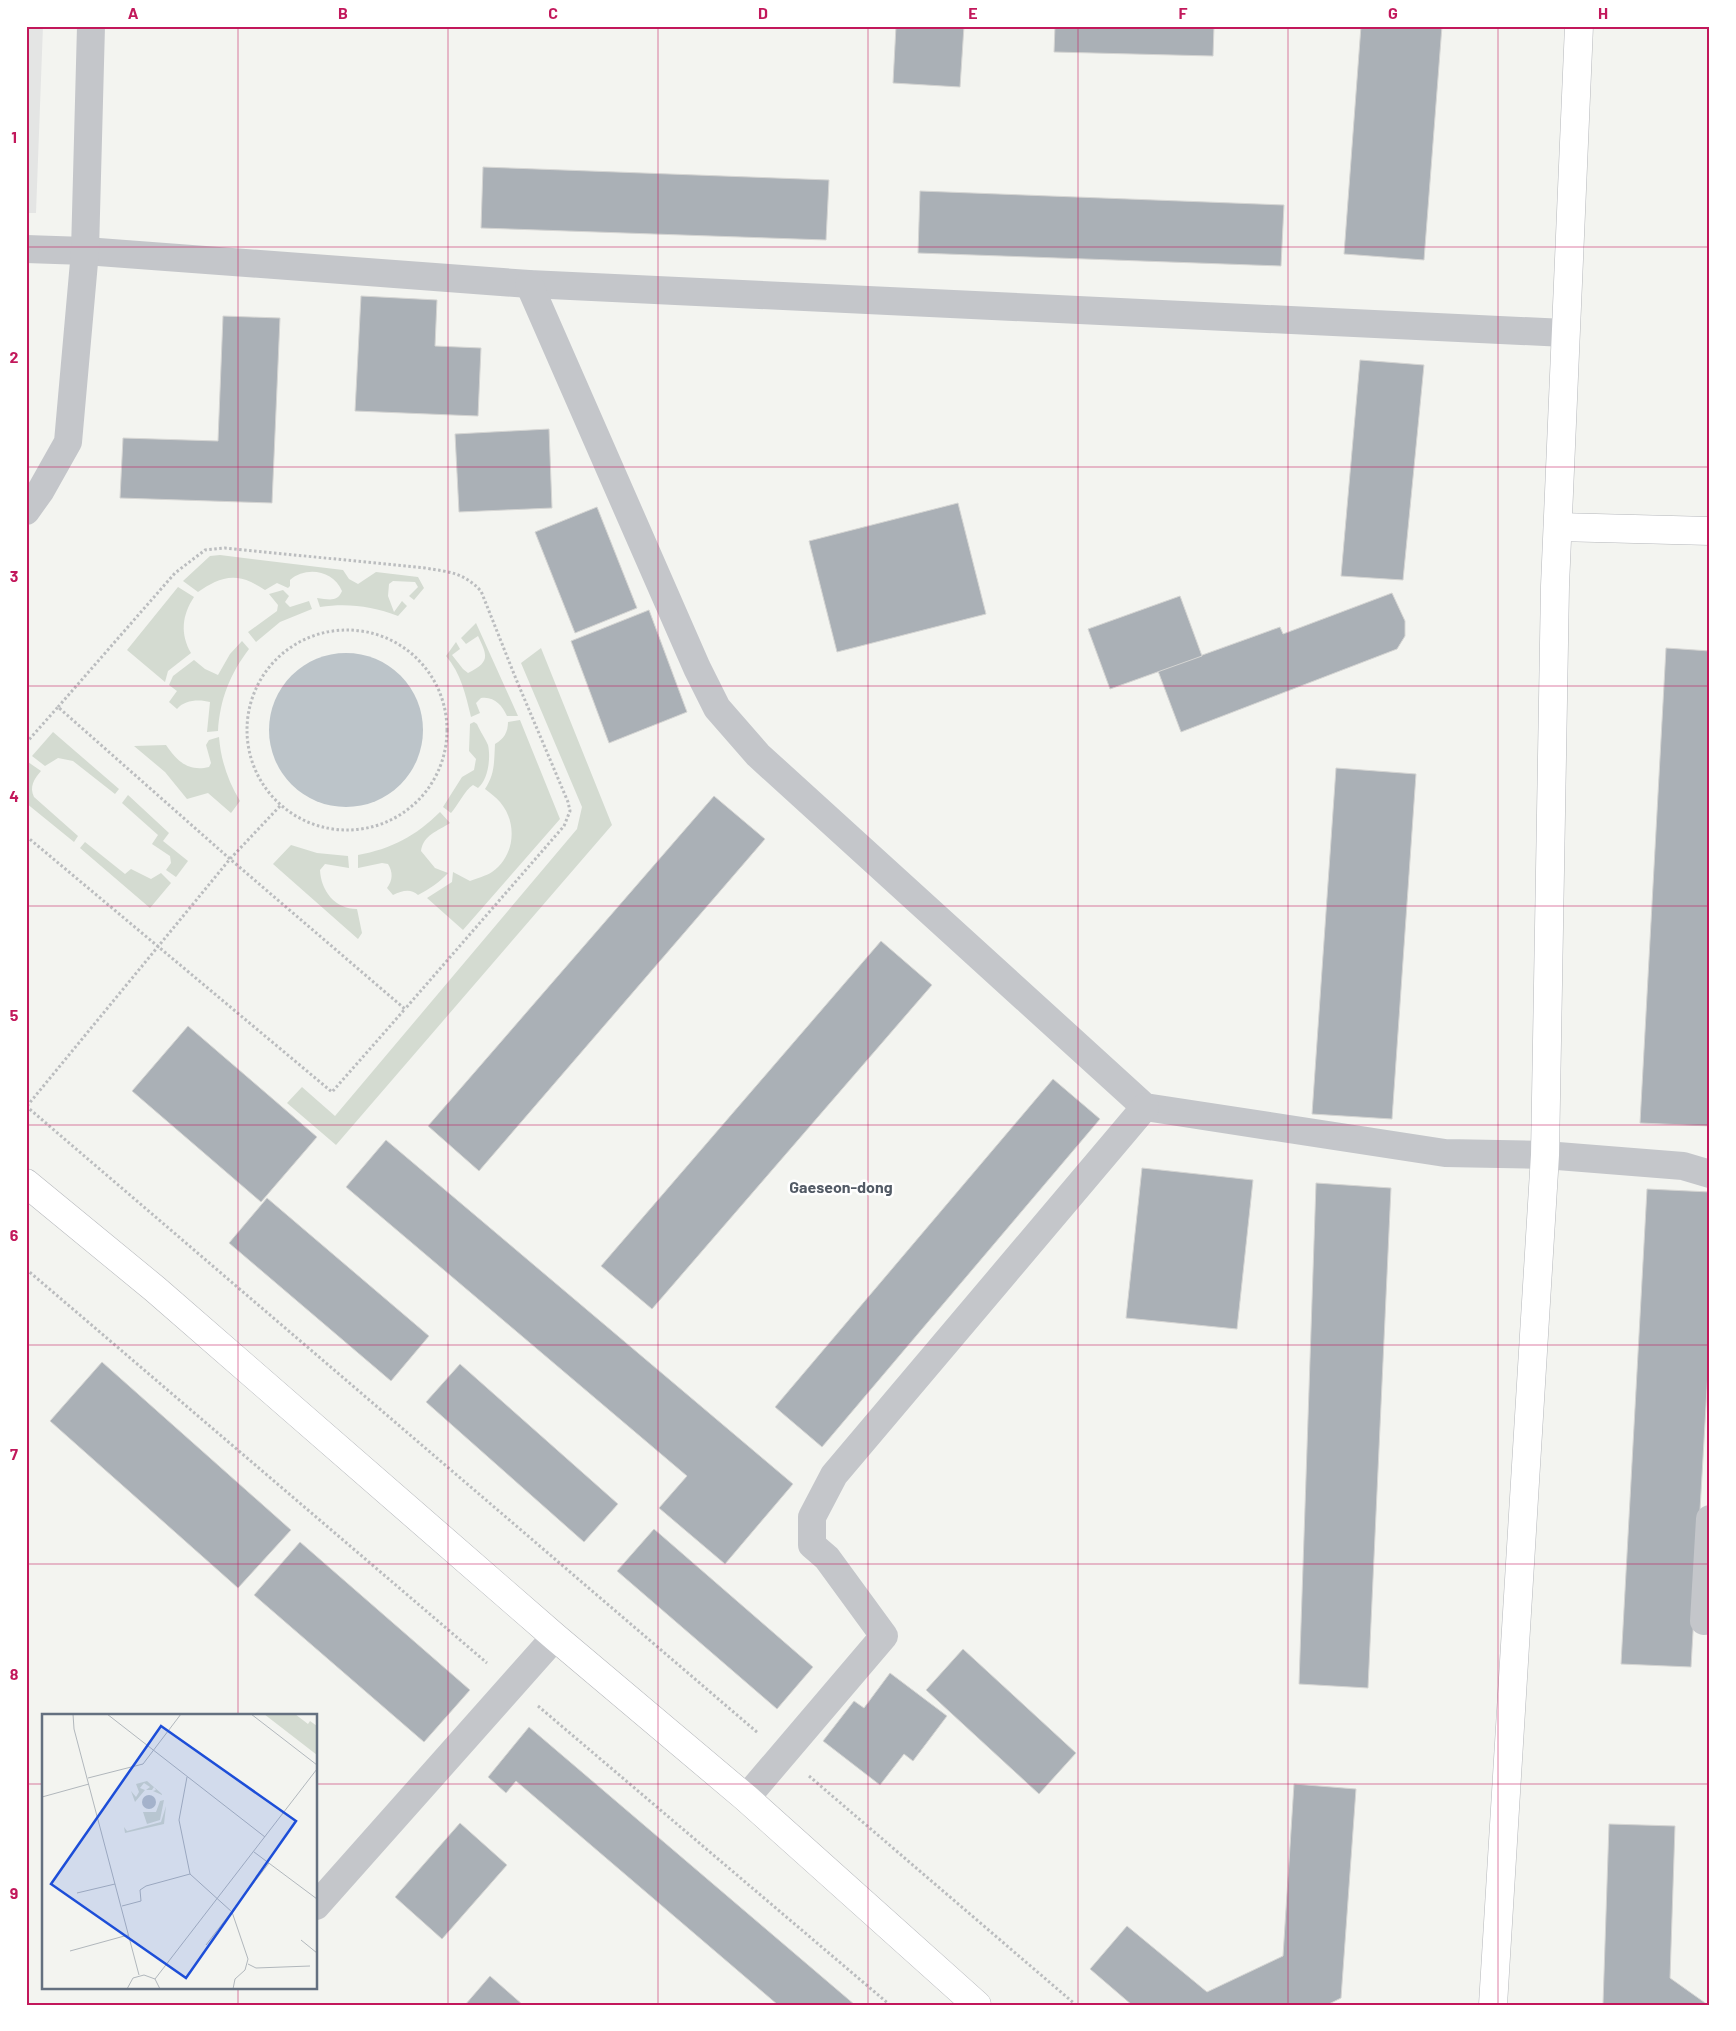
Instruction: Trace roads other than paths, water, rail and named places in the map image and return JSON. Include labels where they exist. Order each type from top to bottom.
[{"type":"main road","points":[[1493,2005],[1545,1155],[1554,586],[1578,26]]},
{"type":"main road","points":[[1558,527],[1710,531]]},
{"type":"main road","points":[[26,1183],[155,1289],[555,1637],[746,1798],[976,2004]]},
{"type":"street","points":[[26,511],[41,490],[68,442],[85,251],[91,26]]},
{"type":"street","points":[[26,249],[85,251],[529,284],[1565,333]]},
{"type":"street","points":[[529,284],[697,668],[717,708],[758,755],[1145,1107],[1445,1153],[1545,1155],[1683,1166],[1710,1174]]},
{"type":"street","points":[[746,1798],[884,1636],[826,1558],[812,1545],[812,1517],[834,1476],[1145,1107]]},
{"type":"street","points":[[1704,1621],[1710,1520]]},
{"type":"street","points":[[318,1904],[555,1637]]},
{"type":"district","name":"Gaeseon-dong","points":[[841,1187]]}]
